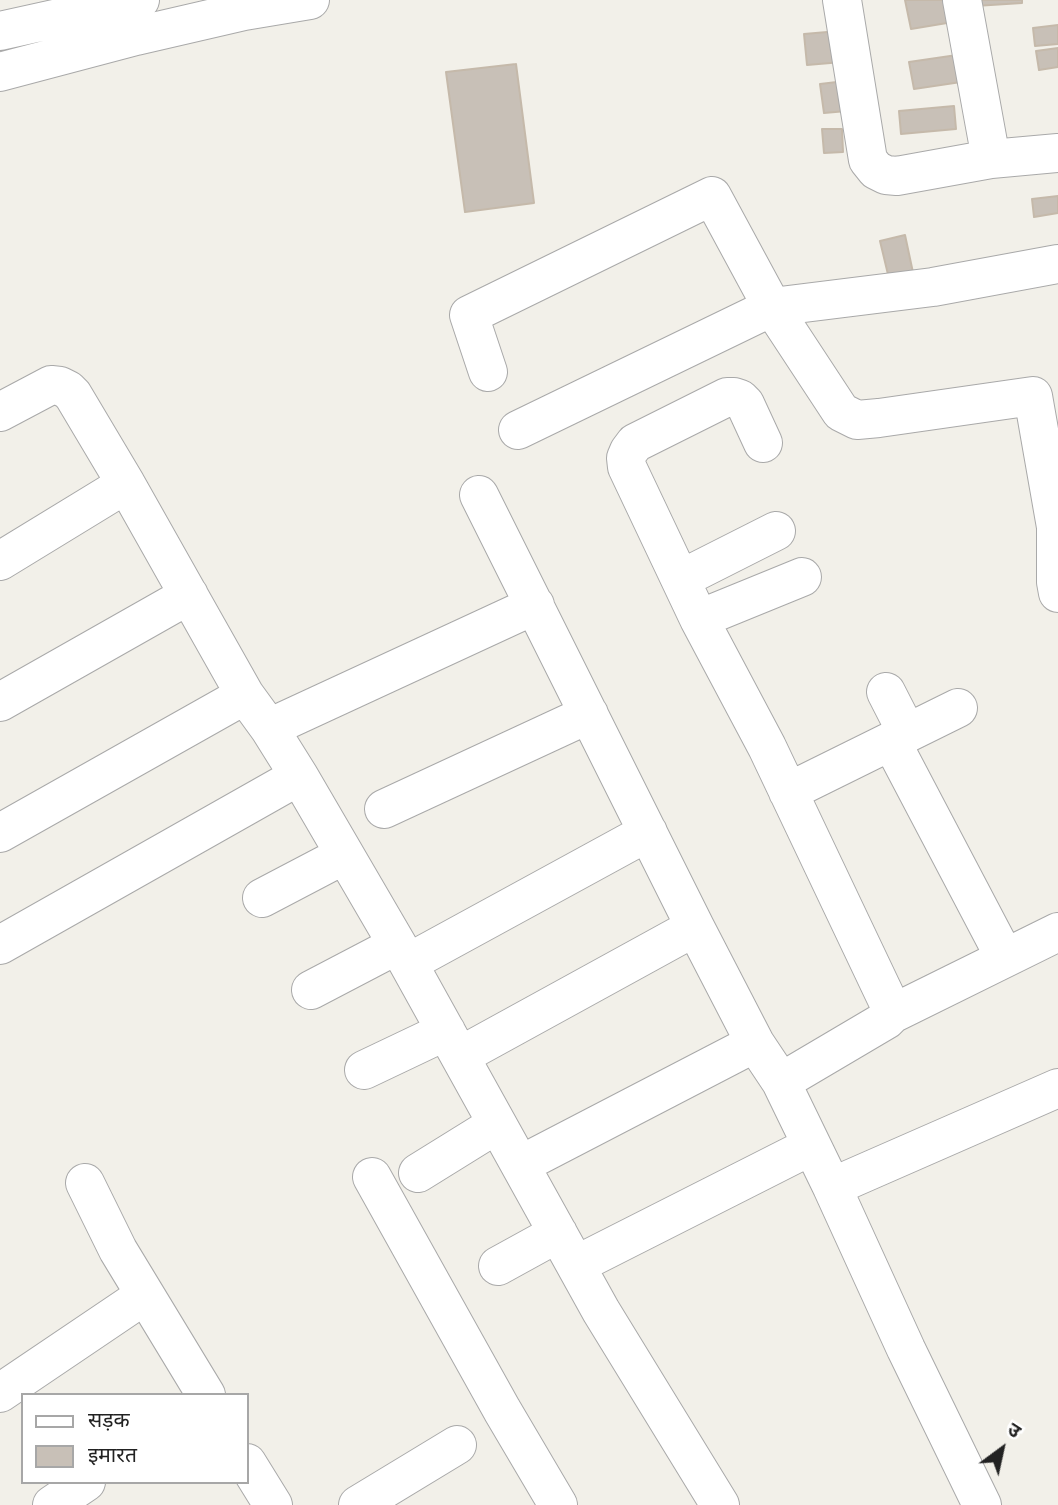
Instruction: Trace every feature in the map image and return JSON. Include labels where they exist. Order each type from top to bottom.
[{"type":"street","points":[[0,32],[140,0]]},
{"type":"street","points":[[842,0],[869,160],[876,170],[897,176],[991,159],[1058,153]]},
{"type":"street","points":[[962,0],[991,159]]},
{"type":"street","points":[[0,72],[136,36],[289,2]]},
{"type":"street","points":[[488,372],[469,315],[712,196],[772,307],[841,412],[857,420],[1045,393],[1057,527],[1058,593]]},
{"type":"street","points":[[519,430],[772,307],[933,287],[1058,264]]},
{"type":"street","points":[[0,412],[51,385],[68,390],[126,484],[245,695],[299,775],[403,954],[601,1311],[720,1505]]},
{"type":"street","points":[[763,443],[745,404],[740,399],[727,397],[635,443],[626,458],[627,467],[699,619],[767,747],[892,1014]]},
{"type":"street","points":[[0,561],[126,484]]},
{"type":"street","points":[[479,495],[695,928],[755,1043],[781,1082],[982,1505]]},
{"type":"street","points":[[681,579],[776,531]]},
{"type":"street","points":[[699,619],[802,577]]},
{"type":"street","points":[[0,702],[189,595]]},
{"type":"street","points":[[269,728],[535,605]]},
{"type":"street","points":[[886,692],[899,737],[1005,958]]},
{"type":"street","points":[[0,833],[245,695]]},
{"type":"street","points":[[788,792],[958,708]]},
{"type":"street","points":[[384,809],[589,714]]},
{"type":"street","points":[[0,945],[299,775]]},
{"type":"street","points":[[311,990],[403,954],[648,832]]},
{"type":"street","points":[[262,898],[344,855]]},
{"type":"street","points":[[363,1070],[453,1043],[695,928]]},
{"type":"street","points":[[781,1082],[892,1014],[1058,932]]},
{"type":"street","points":[[520,1165],[755,1043]]},
{"type":"street","points":[[832,1187],[1058,1088]]},
{"type":"street","points":[[418,1173],[497,1124]]},
{"type":"street","points":[[498,1266],[567,1249],[811,1146]]},
{"type":"street","points":[[372,1177],[558,1505]]},
{"type":"street","points":[[85,1183],[118,1250],[205,1393]]},
{"type":"street","points":[[0,1394],[145,1296]]},
{"type":"street","points":[[358,1505],[457,1445]]},
{"type":"street","points":[[52,1505],[83,1484]]},
{"type":"building","points":[[905,0],[956,0],[959,21],[911,29]]},
{"type":"building","points":[[974,0],[1022,0],[1022,3],[975,6]]},
{"type":"building","points":[[1058,25],[1058,44],[1035,46],[1033,28]]},
{"type":"building","points":[[839,31],[842,62],[807,65],[804,34]]},
{"type":"building","points":[[1058,48],[1058,67],[1039,70],[1036,51]]},
{"type":"building","points":[[957,55],[961,82],[914,89],[909,62]]},
{"type":"building","points":[[516,64],[534,203],[465,212],[446,72]]},
{"type":"building","points":[[854,80],[858,110],[824,113],[820,84]]},
{"type":"building","points":[[954,106],[956,129],[901,134],[899,111]]},
{"type":"building","points":[[822,129],[842,129],[843,152],[824,153]]},
{"type":"building","points":[[1058,196],[1058,213],[1034,217],[1032,199]]},
{"type":"building","points":[[905,235],[915,282],[891,287],[880,241]]}]
